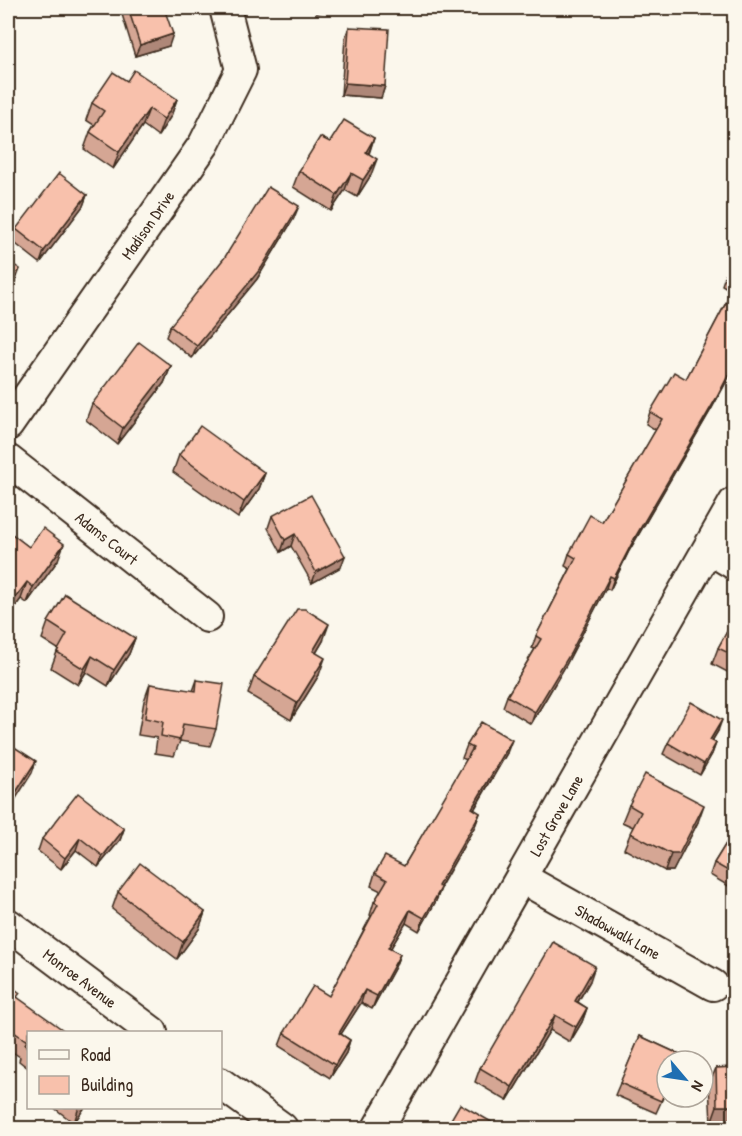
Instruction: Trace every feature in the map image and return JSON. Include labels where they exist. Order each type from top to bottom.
[{"type":"street","name":"Madison Drive","points":[[8,425],[204,144],[241,70],[225,8]]},
{"type":"street","name":"Adams Court","points":[[8,460],[207,617]]},
{"type":"street","name":"Lost Grove Lane","points":[[378,1128],[735,503]]},
{"type":"street","points":[[709,549],[735,564]]},
{"type":"street","name":"Shadowwalk Lane","points":[[522,878],[713,985]]},
{"type":"street","name":"Monroe Avenue","points":[[8,924],[151,1031]]},
{"type":"street","points":[[222,1084],[282,1128]]},
{"type":"building","points":[[128,8],[164,8],[173,34],[140,45]]},
{"type":"building","points":[[349,27],[389,29],[385,86],[345,83]]},
{"type":"building","points":[[134,70],[177,99],[164,119],[149,109],[119,152],[90,132],[104,111],[92,103],[113,72],[127,81]]},
{"type":"building","points":[[344,120],[374,138],[366,152],[377,159],[363,180],[351,173],[337,195],[299,171],[320,137],[330,142]]},
{"type":"building","points":[[59,173],[87,195],[44,251],[16,229]]},
{"type":"building","points":[[268,187],[299,206],[262,267],[197,346],[170,326],[225,257]]},
{"type":"building","points":[[735,258],[735,278],[726,273]]},
{"type":"building","points":[[8,261],[20,269],[8,290]]},
{"type":"building","points":[[735,286],[735,362],[614,578],[610,576],[570,654],[535,712],[507,696],[541,639],[536,636],[576,558],[569,554],[590,515],[602,522],[662,419],[650,412],[674,372],[686,379]]},
{"type":"building","points":[[139,342],[171,366],[123,428],[92,404]]},
{"type":"building","points":[[200,426],[265,473],[244,502],[179,455]]},
{"type":"building","points":[[311,495],[345,556],[316,572],[295,534],[285,540],[272,516]]},
{"type":"building","points":[[43,528],[64,544],[33,587],[27,582],[15,598],[8,593],[8,531],[29,547]]},
{"type":"building","points":[[65,594],[135,638],[114,670],[92,656],[84,669],[57,652],[67,634],[48,622]]},
{"type":"building","points":[[297,609],[305,609],[329,624],[313,651],[325,658],[297,703],[254,677]]},
{"type":"building","points":[[735,617],[735,656],[718,648]]},
{"type":"building","points":[[197,680],[224,684],[216,729],[183,724],[180,740],[161,736],[163,722],[145,718],[150,684],[196,691]]},
{"type":"building","points":[[691,702],[722,720],[710,740],[716,743],[704,764],[668,743]]},
{"type":"building","points":[[481,722],[512,740],[472,808],[480,813],[438,886],[441,888],[424,918],[410,910],[388,948],[400,954],[377,996],[365,990],[339,1033],[350,1040],[335,1065],[284,1033],[313,986],[329,996],[378,904],[374,902],[387,880],[375,873],[385,856],[404,866],[473,748],[467,745]]},
{"type":"building","points":[[8,743],[36,761],[9,803],[8,802]]},
{"type":"building","points":[[645,774],[704,805],[679,854],[671,854],[630,833],[641,812],[629,805]]},
{"type":"building","points":[[78,793],[124,829],[103,856],[80,838],[65,858],[42,839]]},
{"type":"building","points":[[735,829],[735,875],[714,863]]},
{"type":"building","points":[[140,863],[205,912],[183,942],[118,892]]},
{"type":"building","points":[[553,942],[595,966],[575,1001],[587,1008],[576,1027],[555,1015],[512,1087],[480,1068]]},
{"type":"building","points":[[8,984],[20,993],[17,997],[65,1031],[27,1031],[27,1041],[8,1028]]},
{"type":"building","points":[[640,1036],[668,1049],[655,1049],[655,1098],[620,1083]]},
{"type":"building","points":[[735,1067],[735,1106],[717,1106],[716,1068]]},
{"type":"building","points":[[460,1104],[502,1128],[446,1128]]}]
